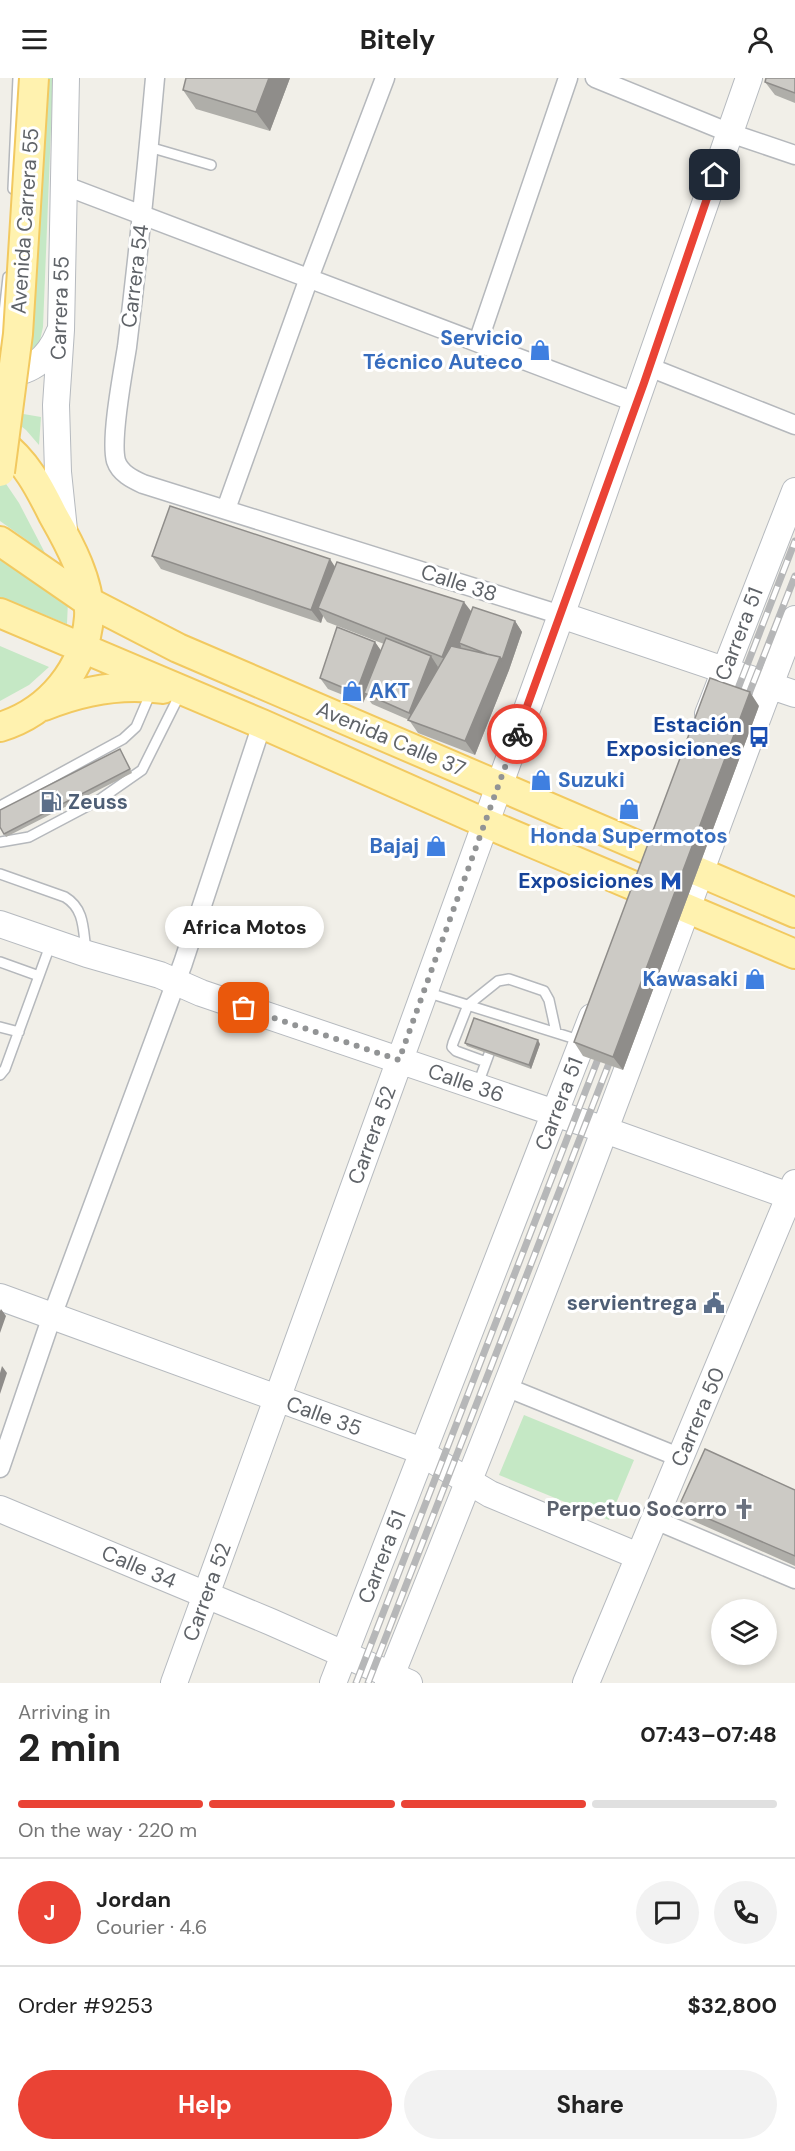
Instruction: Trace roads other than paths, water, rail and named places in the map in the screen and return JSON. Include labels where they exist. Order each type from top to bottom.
[{"type":"main road","name":"Avenida Carrera 55","points":[[0,472],[18,334],[34,78]]},
{"type":"main road","points":[[0,442],[13,451],[30,472],[79,569],[87,601],[89,616],[75,665],[62,687],[39,708]]},
{"type":"main road","name":"Avenida Calle 37","points":[[0,541],[87,601],[178,648],[498,785],[659,843],[700,873],[795,913]]},
{"type":"main road","name":"Avenida Calle 37","points":[[0,613],[82,647],[164,686],[262,724],[485,823],[637,899],[687,909],[795,954]]},
{"type":"main road","points":[[4,728],[39,708],[80,694],[101,689],[164,686]]},
{"type":"street","name":"Carrera 55","points":[[65,538],[58,471],[56,405],[61,330],[66,78]]},
{"type":"street","name":"Carrera 54","points":[[123,473],[117,463],[116,437],[143,215],[155,78]]},
{"type":"street","points":[[226,509],[309,278],[385,78]]},
{"type":"street","points":[[478,342],[568,78]]},
{"type":"street","points":[[595,78],[730,133],[795,155]]},
{"type":"street","name":"Carrera 52","points":[[174,1683],[637,403],[749,78]]},
{"type":"street","points":[[63,184],[637,403]]},
{"type":"street","points":[[0,374],[14,374],[44,359],[61,330]]},
{"type":"street","points":[[649,367],[795,425]]},
{"type":"street","name":"Calle 38","points":[[123,473],[143,484],[561,615],[795,694]]},
{"type":"street","name":"Carrera 51","points":[[700,736],[795,491]]},
{"type":"street","points":[[396,1680],[468,1481],[605,1130],[795,619]]},
{"type":"street","points":[[0,1468],[51,1316],[176,982],[262,724]]},
{"type":"street","points":[[637,899],[659,843]]},
{"type":"street","name":"Calle 36","points":[[0,924],[87,954],[160,975],[201,993],[793,1193]]},
{"type":"street","name":"Carrera 51","points":[[333,1683],[600,997]]},
{"type":"street","name":"Carrera 50","points":[[586,1683],[653,1519],[793,1193]]},
{"type":"street","name":"Calle 35","points":[[0,1297],[411,1447],[490,1494],[638,1556]]},
{"type":"street","points":[[506,1387],[681,1458]]},
{"type":"street","name":"Calle 34","points":[[0,1509],[206,1595],[396,1680]]},
{"type":"street","points":[[653,1519],[795,1579]]},
{"type":"lane","points":[[12,203],[18,78]]},
{"type":"lane","points":[[149,147],[211,165]]},
{"type":"lane","points":[[0,350],[9,265]]},
{"type":"lane","points":[[0,806],[46,787],[84,766],[123,739],[136,728],[164,686]]},
{"type":"lane","points":[[0,842],[29,837],[59,816],[142,770],[164,686]]},
{"type":"lane","points":[[0,874],[65,897],[74,903],[80,913],[87,954]]},
{"type":"lane","points":[[0,1075],[5,1069],[52,941]]},
{"type":"lane","points":[[0,962],[39,976]]},
{"type":"lane","points":[[477,1086],[488,1058],[456,1051],[452,1047],[468,1005],[498,981],[509,979],[542,989],[546,994],[556,1032]]},
{"type":"lane","points":[[424,991],[583,1041]]},
{"type":"lane","points":[[498,1029],[503,1016]]},
{"type":"lane","points":[[0,1027],[19,1032]]},
{"type":"railway","points":[[732,704],[795,541]]},
{"type":"railway","points":[[743,709],[795,576]]},
{"type":"railway","points":[[356,1683],[603,1046]]},
{"type":"railway","points":[[368,1683],[615,1048]]},
{"type":"place","name":"Servicio Técnico Auteco","points":[[540,350]]},
{"type":"place","name":"AKT","points":[[352,691]]},
{"type":"place","name":"Estación Exposiciones","points":[[759,737]]},
{"type":"place","name":"Suzuki","points":[[541,780]]},
{"type":"place","name":"Zeuss","points":[[51,802]]},
{"type":"place","name":"Honda Supermotos","points":[[629,809]]},
{"type":"place","name":"Bajaj","points":[[436,846]]},
{"type":"place","name":"Exposiciones","points":[[671,881]]},
{"type":"place","name":"Kawasaki","points":[[755,979]]},
{"type":"place","name":"Africa Motos","points":[[244,1008]]},
{"type":"place","name":"servientrega","points":[[714,1303]]},
{"type":"place","name":"Perpetuo Socorro","points":[[744,1509]]}]
